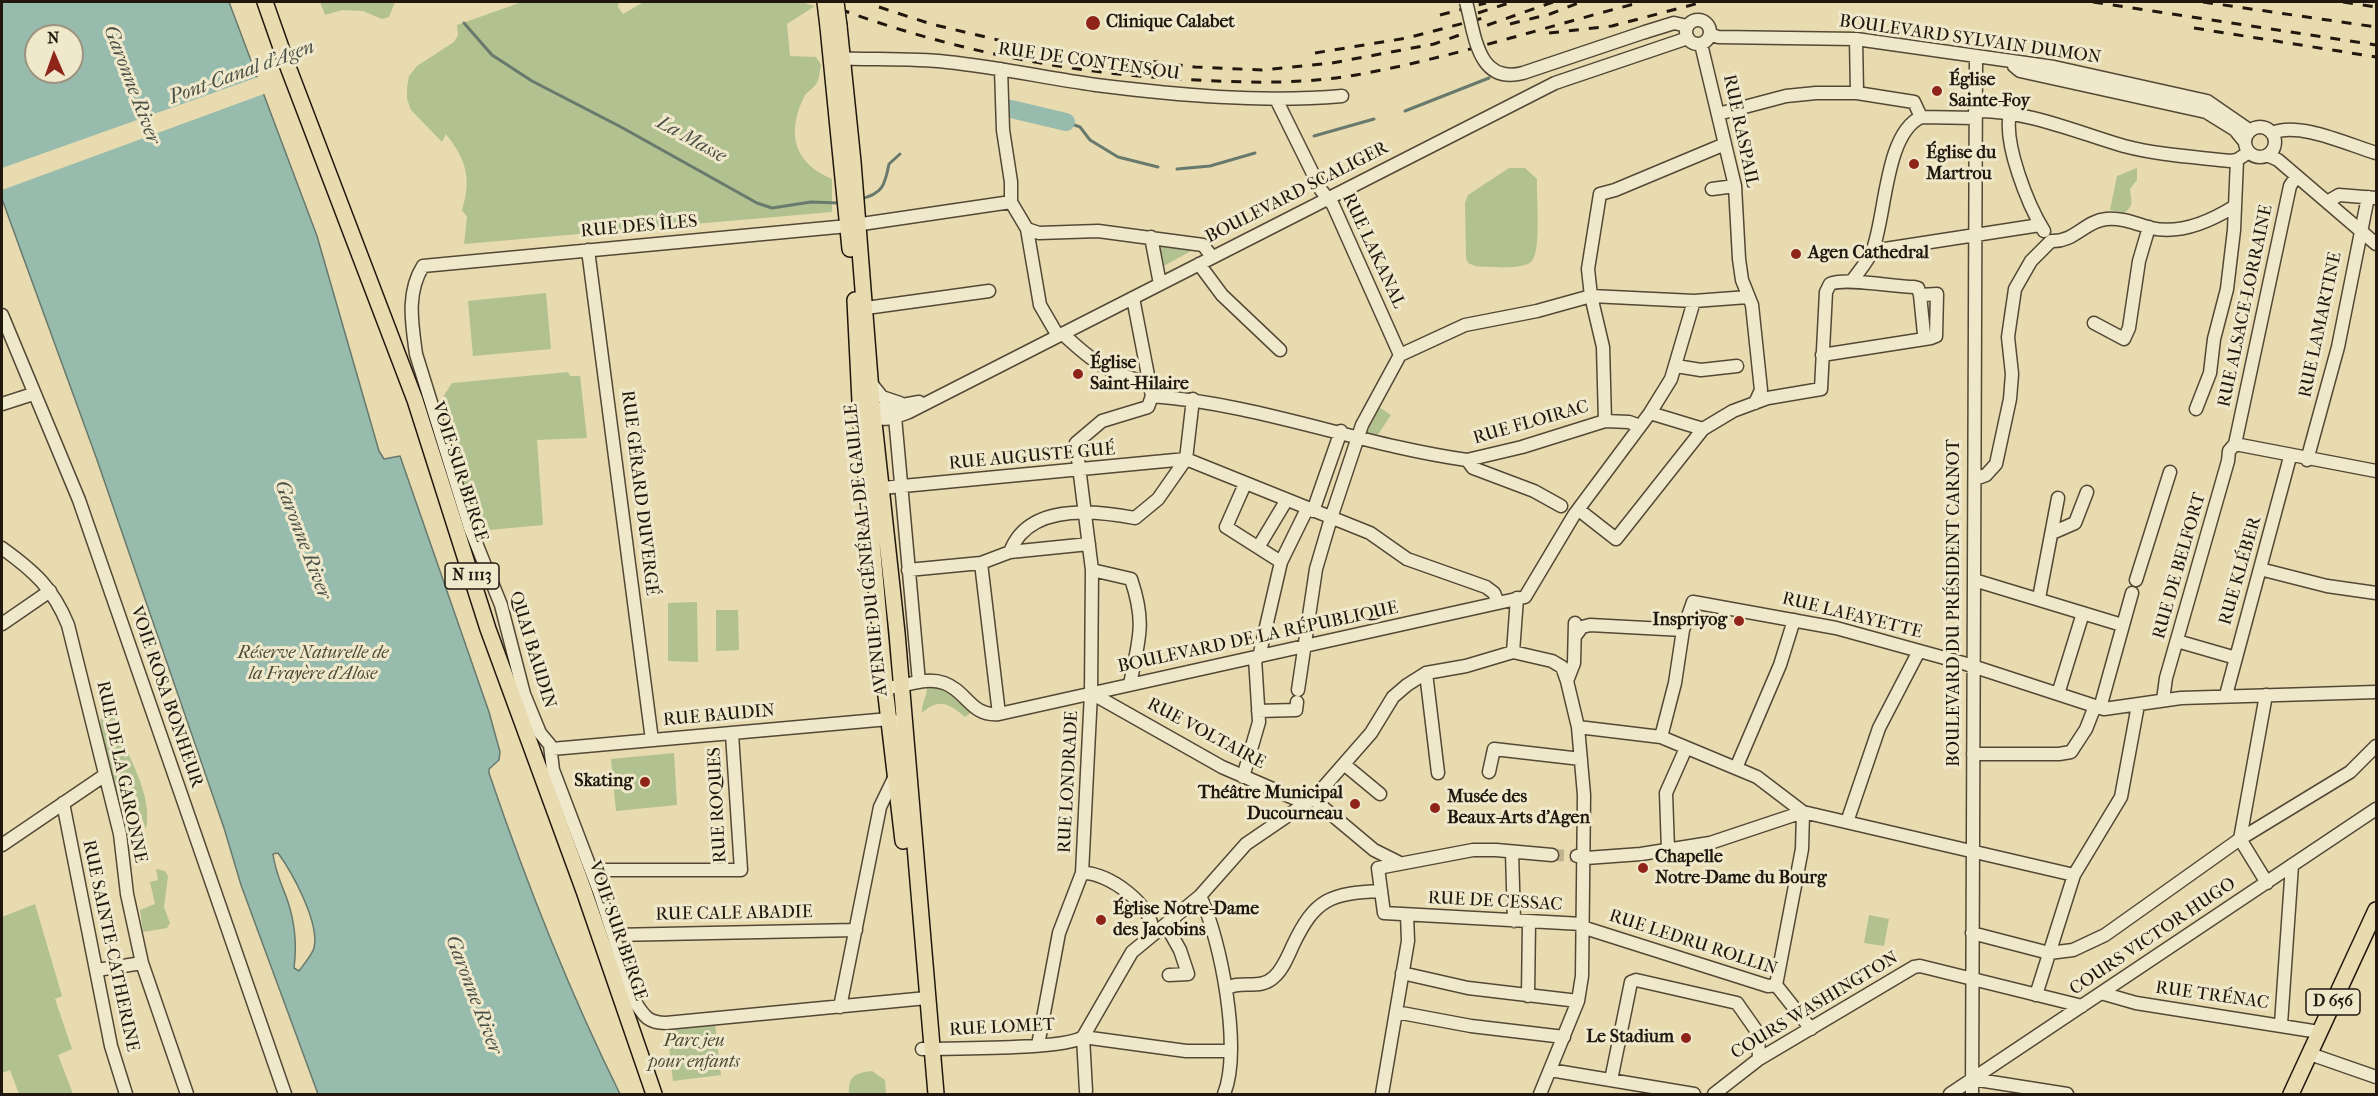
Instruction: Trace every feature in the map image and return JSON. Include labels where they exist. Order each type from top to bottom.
[{"type":"main road","name":"VOIE SUR BERGE","points":[[265,2],[415,400],[488,629],[584,891],[654,1095]]},
{"type":"main road","points":[[825,2],[834,26]]},
{"type":"main road","name":"AVENUE DU GÉNÉRAL DE GAULLE","points":[[836,2],[834,26],[850,191],[850,223],[865,382],[876,419],[900,686],[896,721],[896,773],[927,1049],[936,1095]]},
{"type":"main road","name":"AVENUE DU GÉNÉRAL DE GAULLE","points":[[850,223],[866,309],[865,382]]},
{"type":"main road","name":"AVENUE DU GÉNÉRAL DE GAULLE","points":[[876,419],[877,588],[896,721],[908,761],[922,998]]},
{"type":"main road","name":"D 656","points":[[2291,1095],[2376,910]]},
{"type":"main road","name":"AVENUE DU GÉNÉRAL DE GAULLE","points":[[926,1095],[927,1049]]},
{"type":"street","points":[[1466,2],[1484,61],[1494,71],[1506,75],[1523,73],[1674,23],[1688,32],[1692,42],[1701,44],[1710,34],[1709,26],[1700,20],[1693,21],[1688,32]]},
{"type":"street","name":"BOULEVARD SCALIGER","points":[[876,419],[932,400],[1555,83],[1688,32]]},
{"type":"street","name":"BOULEVARD SYLVAIN DUMON","points":[[1710,34],[1718,37],[1744,35],[1856,39],[2010,63],[2033,64],[2207,101],[2248,141]]},
{"type":"street","points":[[1856,39],[1857,93]]},
{"type":"street","name":"RUE RASPAIL","points":[[1701,44],[1735,186],[1739,259],[1752,305],[1747,365],[1761,390],[1755,403]]},
{"type":"street","name":"BOULEVARD DU PRÉSIDENT CARNOT","points":[[1972,1095],[1977,57]]},
{"type":"street","name":"RUE DE CONTENSOU","points":[[837,58],[906,58],[1001,69],[1095,85],[1277,101],[1342,96]]},
{"type":"street","points":[[1976,70],[1992,62],[2010,63],[2020,71],[2206,112],[2248,141],[2258,157],[2273,155]]},
{"type":"street","points":[[1001,69],[1003,130],[1011,182],[1011,202],[1027,229],[1036,292],[1060,335],[1088,358],[1115,374],[1150,389],[1358,436],[1394,447],[1467,460],[1473,468],[1534,491],[1571,510],[1616,539],[1703,429],[1733,411],[1755,403],[1821,389],[1821,355],[1826,292],[1830,284],[1852,281],[1880,286],[1918,288],[1924,334],[1929,338],[1821,355]]},
{"type":"street","points":[[1718,114],[1786,96],[1857,93],[1914,102],[1921,117]]},
{"type":"street","name":"RUE LAKANAL","points":[[1277,101],[1322,190],[1329,197],[1400,355]]},
{"type":"street","points":[[1852,281],[1872,251],[1900,140],[1909,124],[1921,117],[2010,113],[2162,154],[2237,160]]},
{"type":"street","points":[[2010,113],[2008,127],[2010,144],[2040,225],[2050,241]]},
{"type":"street","points":[[2196,409],[2207,383],[2227,289],[2237,160],[2248,141],[2261,126],[2272,133],[2275,142],[2273,155]]},
{"type":"street","points":[[2272,133],[2280,129],[2296,129],[2376,153]]},
{"type":"street","points":[[1605,421],[1603,347],[1591,296],[1588,269],[1600,194],[1615,190],[1725,144]]},
{"type":"street","points":[[2273,155],[2376,244]]},
{"type":"street","name":"RUE ALSACE-LORRAINE","points":[[2235,444],[2290,186],[2296,177]]},
{"type":"street","points":[[1712,189],[1735,186]]},
{"type":"street","points":[[2327,202],[2339,195],[2372,198]]},
{"type":"street","name":"RUE LAMARTINE","points":[[2307,460],[2338,347],[2360,230],[2372,198]]},
{"type":"street","name":"RUE DES ÎLES","points":[[423,266],[850,223],[1011,202]]},
{"type":"street","points":[[1975,479],[1986,475],[1996,464],[2011,392],[2008,337],[2015,289],[2031,261],[2050,241],[2066,240],[2104,219],[2132,222],[2149,227],[2184,229],[2235,206]]},
{"type":"street","points":[[1872,251],[2040,225]]},
{"type":"street","points":[[2094,323],[2124,339],[2129,328],[2139,261],[2149,227]]},
{"type":"street","points":[[1027,229],[1039,233],[1098,231],[1151,237],[1203,245],[1212,257]]},
{"type":"street","points":[[1151,237],[1160,284]]},
{"type":"street","name":"RUE GÉRARD DUVERGÉ","points":[[588,250],[652,740]]},
{"type":"street","points":[[1198,264],[1222,295],[1280,350]]},
{"type":"street","name":"QUAI BAUDIN","points":[[423,266],[413,287],[412,325],[416,354],[470,528],[501,605],[513,661],[524,694],[540,733],[552,749],[553,770],[614,935],[635,1002],[647,1019],[664,1023],[840,1007]]},
{"type":"street","points":[[866,309],[989,291]]},
{"type":"street","points":[[1258,711],[1296,710],[1303,647],[1316,569],[1358,436],[1400,355],[1465,325],[1537,311],[1591,296],[1694,302],[1748,297]]},
{"type":"street","points":[[1133,298],[1150,389]]},
{"type":"street","points":[[1513,651],[1521,598],[1571,510],[1650,413],[1676,366],[1694,302]]},
{"type":"street","name":"VOIE ROSA BONHEUR","points":[[2,315],[82,511],[285,1095]]},
{"type":"street","points":[[1676,366],[1701,370],[1747,365]]},
{"type":"street","points":[[865,382],[882,397],[907,404]]},
{"type":"street","name":"RUE LONDRADE","points":[[1038,1045],[1059,933],[1082,873],[1091,693],[1092,570],[1076,443],[1102,421],[1148,407],[1150,389]]},
{"type":"street","points":[[2,404],[33,394]]},
{"type":"street","points":[[1010,552],[1018,535],[1042,519],[1083,511],[1135,518],[1158,499],[1186,459],[1193,399]]},
{"type":"street","name":"BOULEVARD SCALIGER","points":[[876,419],[907,404],[932,400]]},
{"type":"street","points":[[1650,413],[1703,429]]},
{"type":"street","points":[[876,419],[901,487],[919,682]]},
{"type":"street","name":"RUE FLOIRAC","points":[[1467,460],[1522,447],[1605,421],[1634,423],[1640,426]]},
{"type":"street","points":[[1243,777],[1259,722],[1257,658],[1281,562],[1310,510],[1341,432]]},
{"type":"street","points":[[2235,444],[2290,457],[2376,471]]},
{"type":"street","name":"RUE DE BELFORT","points":[[2163,700],[2166,678],[2229,451],[2235,444]]},
{"type":"street","name":"RUE KLÉBER","points":[[2226,695],[2290,457]]},
{"type":"street","points":[[1186,459],[1370,533],[1407,559],[1486,587],[1494,593],[1498,603]]},
{"type":"street","name":"RUE AUGUSTE GUÉ","points":[[882,488],[1186,459]]},
{"type":"street","points":[[2136,580],[2170,471]]},
{"type":"street","points":[[1245,484],[1226,527],[1281,562]]},
{"type":"street","points":[[2052,533],[2071,527],[2075,523],[2086,492]]},
{"type":"street","points":[[2039,598],[2058,498]]},
{"type":"street","points":[[1259,546],[1286,501]]},
{"type":"street","points":[[908,570],[981,563],[1010,552],[1089,544]]},
{"type":"street","name":"RUE DE LA GARONNE","points":[[2,548],[37,574],[50,591],[63,612],[75,644],[120,834],[127,894],[142,963],[187,1095]]},
{"type":"street","points":[[880,614],[886,628],[892,687],[919,682],[946,684],[974,709],[989,714],[999,714],[981,563]]},
{"type":"street","points":[[2260,569],[2326,586],[2376,593]]},
{"type":"street","points":[[1092,570],[1131,579],[1141,609],[1140,637],[1130,684]]},
{"type":"street","points":[[1974,580],[2122,625]]},
{"type":"street","points":[[2,624],[50,591]]},
{"type":"street","points":[[1973,754],[2059,754],[2075,748],[2097,707],[2132,593]]},
{"type":"street","name":"BOULEVARD DE LA RÉPUBLIQUE","points":[[999,714],[1521,598]]},
{"type":"street","name":"RUE LAFAYETTE","points":[[1683,630],[1693,602],[1794,620],[1973,666],[2097,707],[2138,705],[2163,700],[2226,695],[2376,692]]},
{"type":"street","points":[[2058,694],[2083,613]]},
{"type":"street","points":[[1737,768],[1780,665],[1794,620]]},
{"type":"street","points":[[1568,681],[1572,672],[1575,629],[1590,625],[1683,630],[1671,703],[1661,737]]},
{"type":"street","points":[[2177,641],[2236,658]]},
{"type":"street","points":[[1086,1091],[1083,1037],[1132,952],[1152,933],[1166,925],[1200,896],[1246,844],[1309,801],[1345,765],[1371,733],[1394,697],[1407,685],[1426,673],[1466,666],[1513,651],[1552,661],[1562,667],[1568,681],[1578,727],[1584,795],[1579,857],[1582,925],[1578,1001],[1540,1095]]},
{"type":"street","points":[[1847,822],[1879,728],[1919,651]]},
{"type":"street","points":[[1426,673],[1438,773]]},
{"type":"street","name":"RUE VOLTAIRE","points":[[1091,693],[1243,777],[1309,801],[1374,850],[1398,862]]},
{"type":"street","points":[[2266,694],[2240,839],[2267,883]]},
{"type":"street","points":[[2036,994],[2074,875],[2121,797],[2138,705]]},
{"type":"street","name":"RUE BAUDIN","points":[[552,749],[896,721]]},
{"type":"street","points":[[1578,727],[1661,737],[1757,777],[1803,812],[2074,875]]},
{"type":"street","name":"RUE ROQUES","points":[[591,870],[741,870],[732,734]]},
{"type":"street","points":[[1972,933],[2049,953],[2073,950],[2105,935],[2240,839],[2350,772],[2376,746]]},
{"type":"street","points":[[1489,772],[1494,748],[1581,759]]},
{"type":"street","points":[[1668,850],[1666,793],[1686,748]]},
{"type":"street","points":[[1345,765],[1380,794]]},
{"type":"street","points":[[896,773],[883,797],[840,1007],[922,998]]},
{"type":"street","points":[[2,845],[105,775]]},
{"type":"street","name":"RUE SAINTE-CATHERINE","points":[[63,803],[111,1046],[126,1095]]},
{"type":"street","name":"COURS VICTOR HUGO","points":[[1950,1095],[2376,809]]},
{"type":"street","points":[[1579,857],[1668,850],[1728,839],[1803,812]]},
{"type":"street","points":[[1776,985],[1802,849],[1803,812]]},
{"type":"street","points":[[1226,989],[1232,986],[1262,985],[1274,977],[1312,912],[1336,896],[1381,891],[1374,850]]},
{"type":"street","points":[[1378,868],[1398,862],[1473,850],[1552,855]]},
{"type":"street","points":[[1512,852],[1514,921]]},
{"type":"street","points":[[2281,1024],[2292,865]]},
{"type":"street","points":[[1082,873],[1106,878],[1121,887],[1146,913],[1152,923],[1152,933]]},
{"type":"street","name":"RUE DE CESSAC","points":[[1381,891],[1384,913],[1582,925]]},
{"type":"street","points":[[1200,896],[1212,921],[1229,999],[1228,1078],[1224,1095]]},
{"type":"street","points":[[1382,1095],[1408,941],[1407,915]]},
{"type":"street","points":[[1528,996],[1529,922]]},
{"type":"street","points":[[1166,925],[1180,950],[1188,974],[1169,975]]},
{"type":"street","name":"RUE LEDRU ROLLIN","points":[[1582,925],[1748,980],[1768,986],[1776,985],[1811,1029]]},
{"type":"street","name":"RUE CALE ABADIE","points":[[614,935],[856,930]]},
{"type":"street","points":[[97,970],[142,963]]},
{"type":"street","name":"COURS WASHINGTON","points":[[1714,1095],[1759,1059],[1906,969],[1920,966],[2082,1006]]},
{"type":"street","points":[[1402,974],[1467,988],[1578,1001]]},
{"type":"street","points":[[1611,1080],[1631,982],[1636,980],[1737,1004],[1758,1034],[1759,1059]]},
{"type":"street","name":"RUE TRÉNAC","points":[[2101,993],[2136,1003],[2281,1024],[2319,1032]]},
{"type":"street","points":[[1396,1012],[1471,1026],[1564,1037]]},
{"type":"street","points":[[1083,1037],[1186,1051],[1229,1051]]},
{"type":"street","name":"RUE LOMET","points":[[927,1049],[1038,1045],[1076,1041],[1083,1037]]},
{"type":"street","points":[[2310,1054],[2376,1077]]},
{"type":"street","points":[[1550,1070],[1694,1095]]},
{"type":"street","points":[[1972,1079],[2067,1095]]},
{"type":"green space","points":[[320,2],[395,2],[389,17],[382,19],[363,11],[342,10],[325,15]]},
{"type":"green space","points":[[522,2],[619,2],[618,7],[623,14],[644,2],[801,2],[815,6],[787,24],[790,56],[816,57],[821,65],[817,83],[805,95],[798,110],[795,135],[797,146],[809,165],[832,179],[832,212],[464,244],[467,217],[462,210],[467,189],[465,170],[458,152],[446,134],[442,142],[411,110],[407,99],[409,76],[417,66],[454,42],[458,35],[457,25]]},
{"type":"green space","points":[[1509,168],[1525,168],[1537,179],[1537,236],[1534,256],[1526,265],[1475,266],[1468,263],[1466,258],[1465,203],[1468,195]]},
{"type":"green space","points":[[2137,168],[2137,180],[2130,189],[2132,202],[2130,208],[2124,213],[2110,210],[2117,176]]},
{"type":"green space","points":[[1156,244],[1191,249],[1191,251],[1162,267]]},
{"type":"green space","points":[[546,293],[551,349],[473,356],[468,301]]},
{"type":"green space","points":[[568,372],[570,376],[580,376],[587,438],[537,440],[543,525],[479,531],[462,478],[470,476],[443,397],[452,383]]},
{"type":"green space","points":[[1376,405],[1391,415],[1377,436],[1364,432]]},
{"type":"green space","points":[[697,602],[698,662],[668,661],[668,603]]},
{"type":"green space","points":[[716,610],[738,610],[739,650],[716,651]]},
{"type":"green space","points":[[927,684],[947,689],[972,712],[965,717],[949,706],[939,704],[922,713]]},
{"type":"green space","points":[[103,712],[111,712],[116,721],[137,774],[146,802],[146,829],[133,794],[116,798],[100,722]]},
{"type":"green space","name":"Skating","points":[[674,753],[677,805],[616,811],[611,759]]},
{"type":"green space","points":[[156,869],[165,871],[168,876],[164,907],[170,923],[167,928],[143,932],[140,910],[155,904],[150,882],[158,880]]},
{"type":"green space","points":[[35,904],[62,996],[55,999],[72,1049],[58,1055],[73,1094],[19,1094],[10,1070],[2,1073],[2,917]]},
{"type":"green space","points":[[1869,915],[1889,919],[1884,946],[1864,943]]},
{"type":"green space","name":"Parc jeu pour enfants","points":[[715,1023],[721,1075],[673,1081],[667,1029]]},
{"type":"green space","points":[[872,1071],[885,1080],[886,1094],[849,1094],[851,1079],[854,1076]]},
{"type":"water","name":"Réserve Naturelle de la Frayère d'Alose","points":[[2,2],[229,2],[317,236],[379,451],[384,459],[400,456],[489,712],[500,752],[499,760],[489,769],[489,773],[503,814],[566,976],[620,1094],[318,1094],[241,885],[224,828],[96,457],[2,199]],"holes":[[[278,853],[304,898],[315,938],[314,948],[299,971],[294,968],[294,925],[273,854]]]},
{"type":"pier","name":"Pont-Canal d'Agen","points":[[469,2],[515,2],[2,190],[2,168]]},
{"type":"waterway","name":"La Masse","points":[[464,23],[492,55],[532,81],[621,127],[757,203],[772,208],[811,202],[839,203]]},
{"type":"waterway","name":"La Masse","points":[[1405,111],[1489,78]]},
{"type":"waterway","name":"La Masse","points":[[1011,109],[1066,122]]},
{"type":"waterway","name":"La Masse","points":[[1314,136],[1374,119]]},
{"type":"waterway","name":"La Masse","points":[[1066,122],[1080,127],[1090,140],[1118,157],[1158,167]]},
{"type":"waterway","name":"La Masse","points":[[1177,169],[1210,166],[1255,153]]},
{"type":"waterway","name":"La Masse","points":[[860,199],[879,191],[889,164],[900,154]]},
{"type":"tunnel","points":[[1552,855],[1577,856]]},
{"type":"railway","points":[[821,2],[867,19],[959,46],[1053,65],[1148,77],[1257,82],[1336,78],[1392,68],[1642,2]]},
{"type":"railway","points":[[1478,13],[1512,2]]},
{"type":"railway","points":[[879,7],[931,24],[1015,44],[1195,67],[1262,70],[1332,63],[1434,44],[1553,2]]},
{"type":"railway","points":[[1510,24],[1550,14],[1581,2]]},
{"type":"railway","points":[[1549,33],[1612,26],[1703,2]]},
{"type":"railway","points":[[2093,2],[2376,45]]},
{"type":"railway","points":[[2203,2],[2376,27]]},
{"type":"railway","points":[[2343,2],[2376,7]]},
{"type":"railway","points":[[1440,15],[1486,3]]},
{"type":"railway","points":[[1315,53],[1407,38],[1491,16]]},
{"type":"railway","points":[[2194,28],[2376,57]]},
{"type":"place","name":"Clinique Calabet","points":[[1093,23]]},
{"type":"place","name":"Église Sainte-Foy","points":[[1937,91]]},
{"type":"place","name":"Église du Martrou","points":[[1914,164]]},
{"type":"place","name":"Agen Cathedral","points":[[1796,254]]},
{"type":"place","name":"Église Saint-Hilaire","points":[[1078,374]]},
{"type":"place","name":"Inspriyog","points":[[1739,621]]},
{"type":"place","name":"Skating","points":[[645,782]]},
{"type":"place","name":"Théâtre Municipal Ducourneau","points":[[1355,804]]},
{"type":"place","name":"Musée des Beaux-Arts d'Agen","points":[[1435,808]]},
{"type":"place","name":"Chapelle Notre-Dame du Bourg","points":[[1643,868]]},
{"type":"place","name":"Église Notre-Dame des Jacobins","points":[[1101,920]]},
{"type":"place","name":"Le Stadium","points":[[1686,1038]]},
{"type":"water label","name":"Garonne River","points":[[131,85]]},
{"type":"water label","name":"Garonne River","points":[[302,540]]},
{"type":"water label","name":"Garonne River","points":[[473,995]]}]
